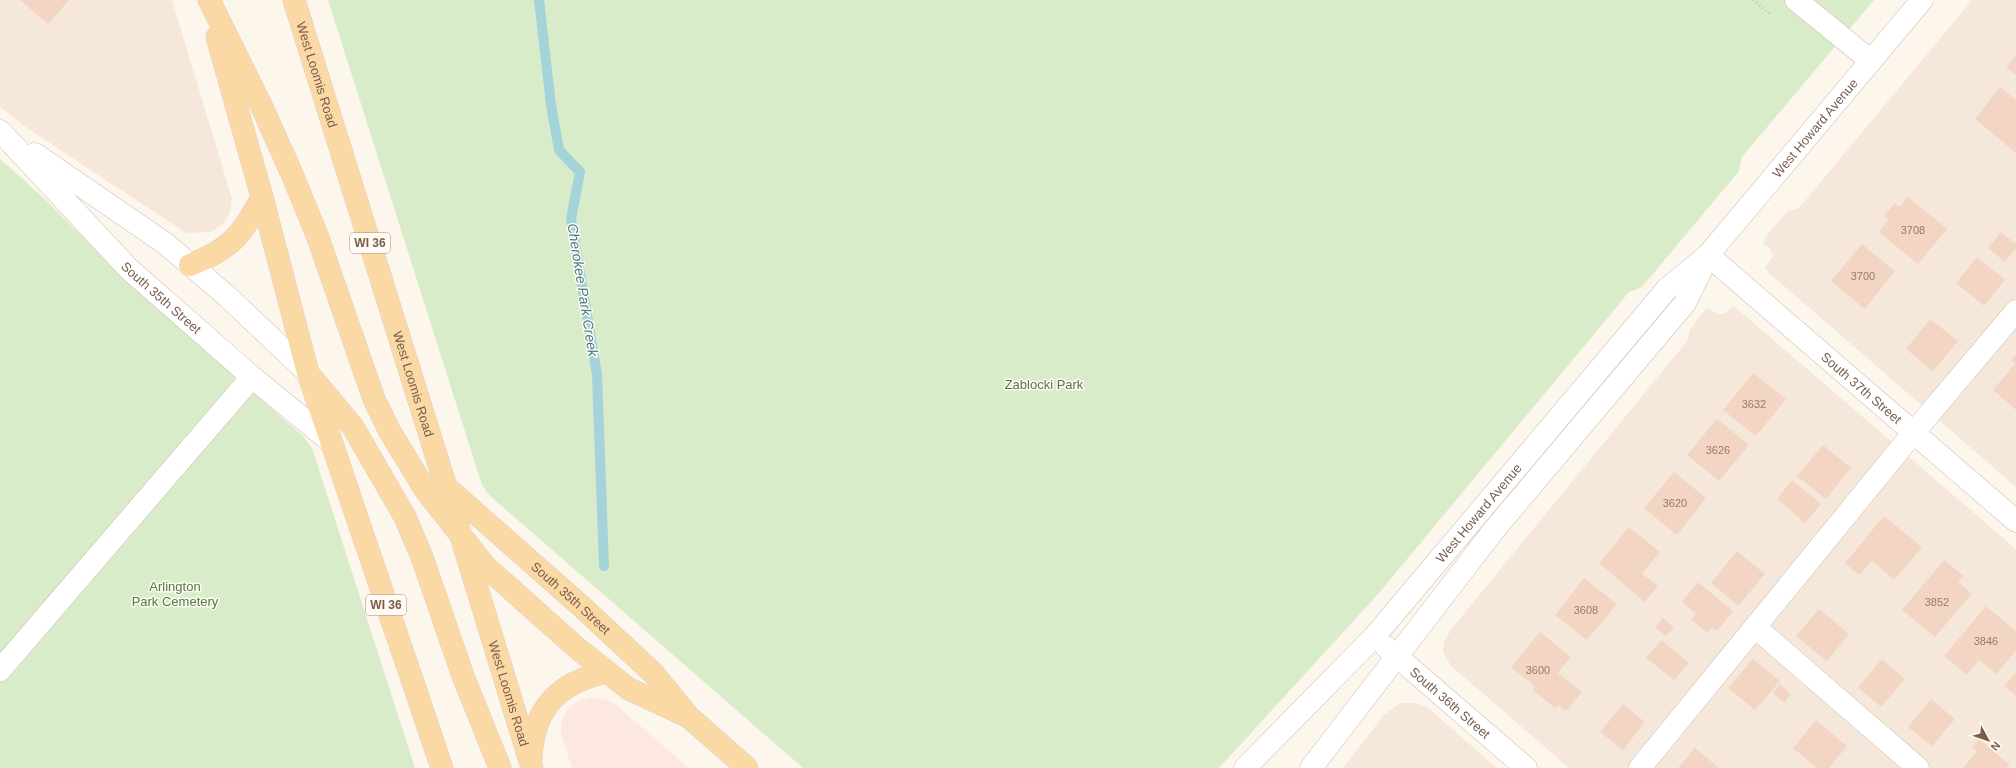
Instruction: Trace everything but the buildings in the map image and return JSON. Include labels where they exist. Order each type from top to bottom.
[{"type":"main road","name":"WI 36","points":[[206,0],[262,197],[308,373],[442,768]]},
{"type":"main road","name":"South 35th Street","points":[[209,0],[261,105],[292,174],[317,235],[374,399],[389,430],[426,491],[485,566],[578,649],[629,689],[689,716]]},
{"type":"main road","name":"West Loomis Road","points":[[294,0],[446,487],[531,767]]},
{"type":"main road","points":[[190,265],[208,258],[227,247],[247,226],[262,197]]},
{"type":"main road","points":[[308,373],[353,427],[405,517],[422,557],[462,676],[500,768]]},
{"type":"main road","name":"South 35th Street","points":[[446,487],[632,653],[667,687],[689,716],[747,768]]},
{"type":"main road","points":[[531,767],[534,736],[552,698],[573,682],[586,676],[607,672]]},
{"type":"street","points":[[1796,0],[1871,61]]},
{"type":"street","name":"West Howard Avenue","points":[[1245,768],[1374,637],[1667,289],[1708,255],[1922,0]]},
{"type":"street","name":"South 35th Street","points":[[4,134],[102,199],[166,244],[228,297],[308,373]]},
{"type":"street","name":"South 35th Street","points":[[4,134],[129,269],[252,377],[330,441]]},
{"type":"street","name":"West Howard Avenue","points":[[1311,768],[1494,530],[1685,303],[1708,255]]},
{"type":"street","name":"South 37th Street","points":[[1708,255],[2016,521]]},
{"type":"street","points":[[1640,768],[1914,432],[2016,311]]},
{"type":"street","points":[[0,669],[252,377]]},
{"type":"street","points":[[1756,627],[1918,768]]},
{"type":"street","name":"South 36th Street","points":[[1374,637],[1397,655],[1526,768]]},
{"type":"path","points":[[1753,0],[1771,15]]},
{"type":"shaded area","points":[[0,0],[172,0],[232,199],[230,213],[224,223],[211,232],[186,233],[27,128],[0,107]]},
{"type":"shaded area","points":[[1972,0],[2016,0],[2016,487],[1769,273],[1765,267],[1773,257],[1771,250],[1763,243],[1769,232],[1788,211],[1799,208]]},
{"type":"shaded area","points":[[1734,306],[2016,549],[2016,768],[1569,768],[1451,666],[1443,652],[1444,641],[1453,627],[1688,340],[1690,330],[1702,313],[1708,308],[1718,314],[1724,314]]},
{"type":"shaded area","points":[[591,697],[607,700],[616,705],[689,768],[572,768],[561,734],[561,724],[565,713],[572,705]]},
{"type":"shaded area","points":[[1400,703],[1416,703],[1428,708],[1497,768],[1343,768],[1384,715]]},
{"type":"green space","name":"Zablocki Park","points":[[328,0],[1874,0],[1742,157],[1739,171],[1642,287],[1629,292],[1379,593],[1219,768],[803,768],[489,495],[482,485]]},
{"type":"green space","name":"Arlington Park Cemetery","points":[[0,159],[46,200],[130,285],[303,436],[312,448],[415,768],[0,768]]},
{"type":"waterway","name":"Cherokee Park Creek","points":[[539,0],[551,105],[559,150],[580,172],[571,219],[597,375],[604,566]]}]
